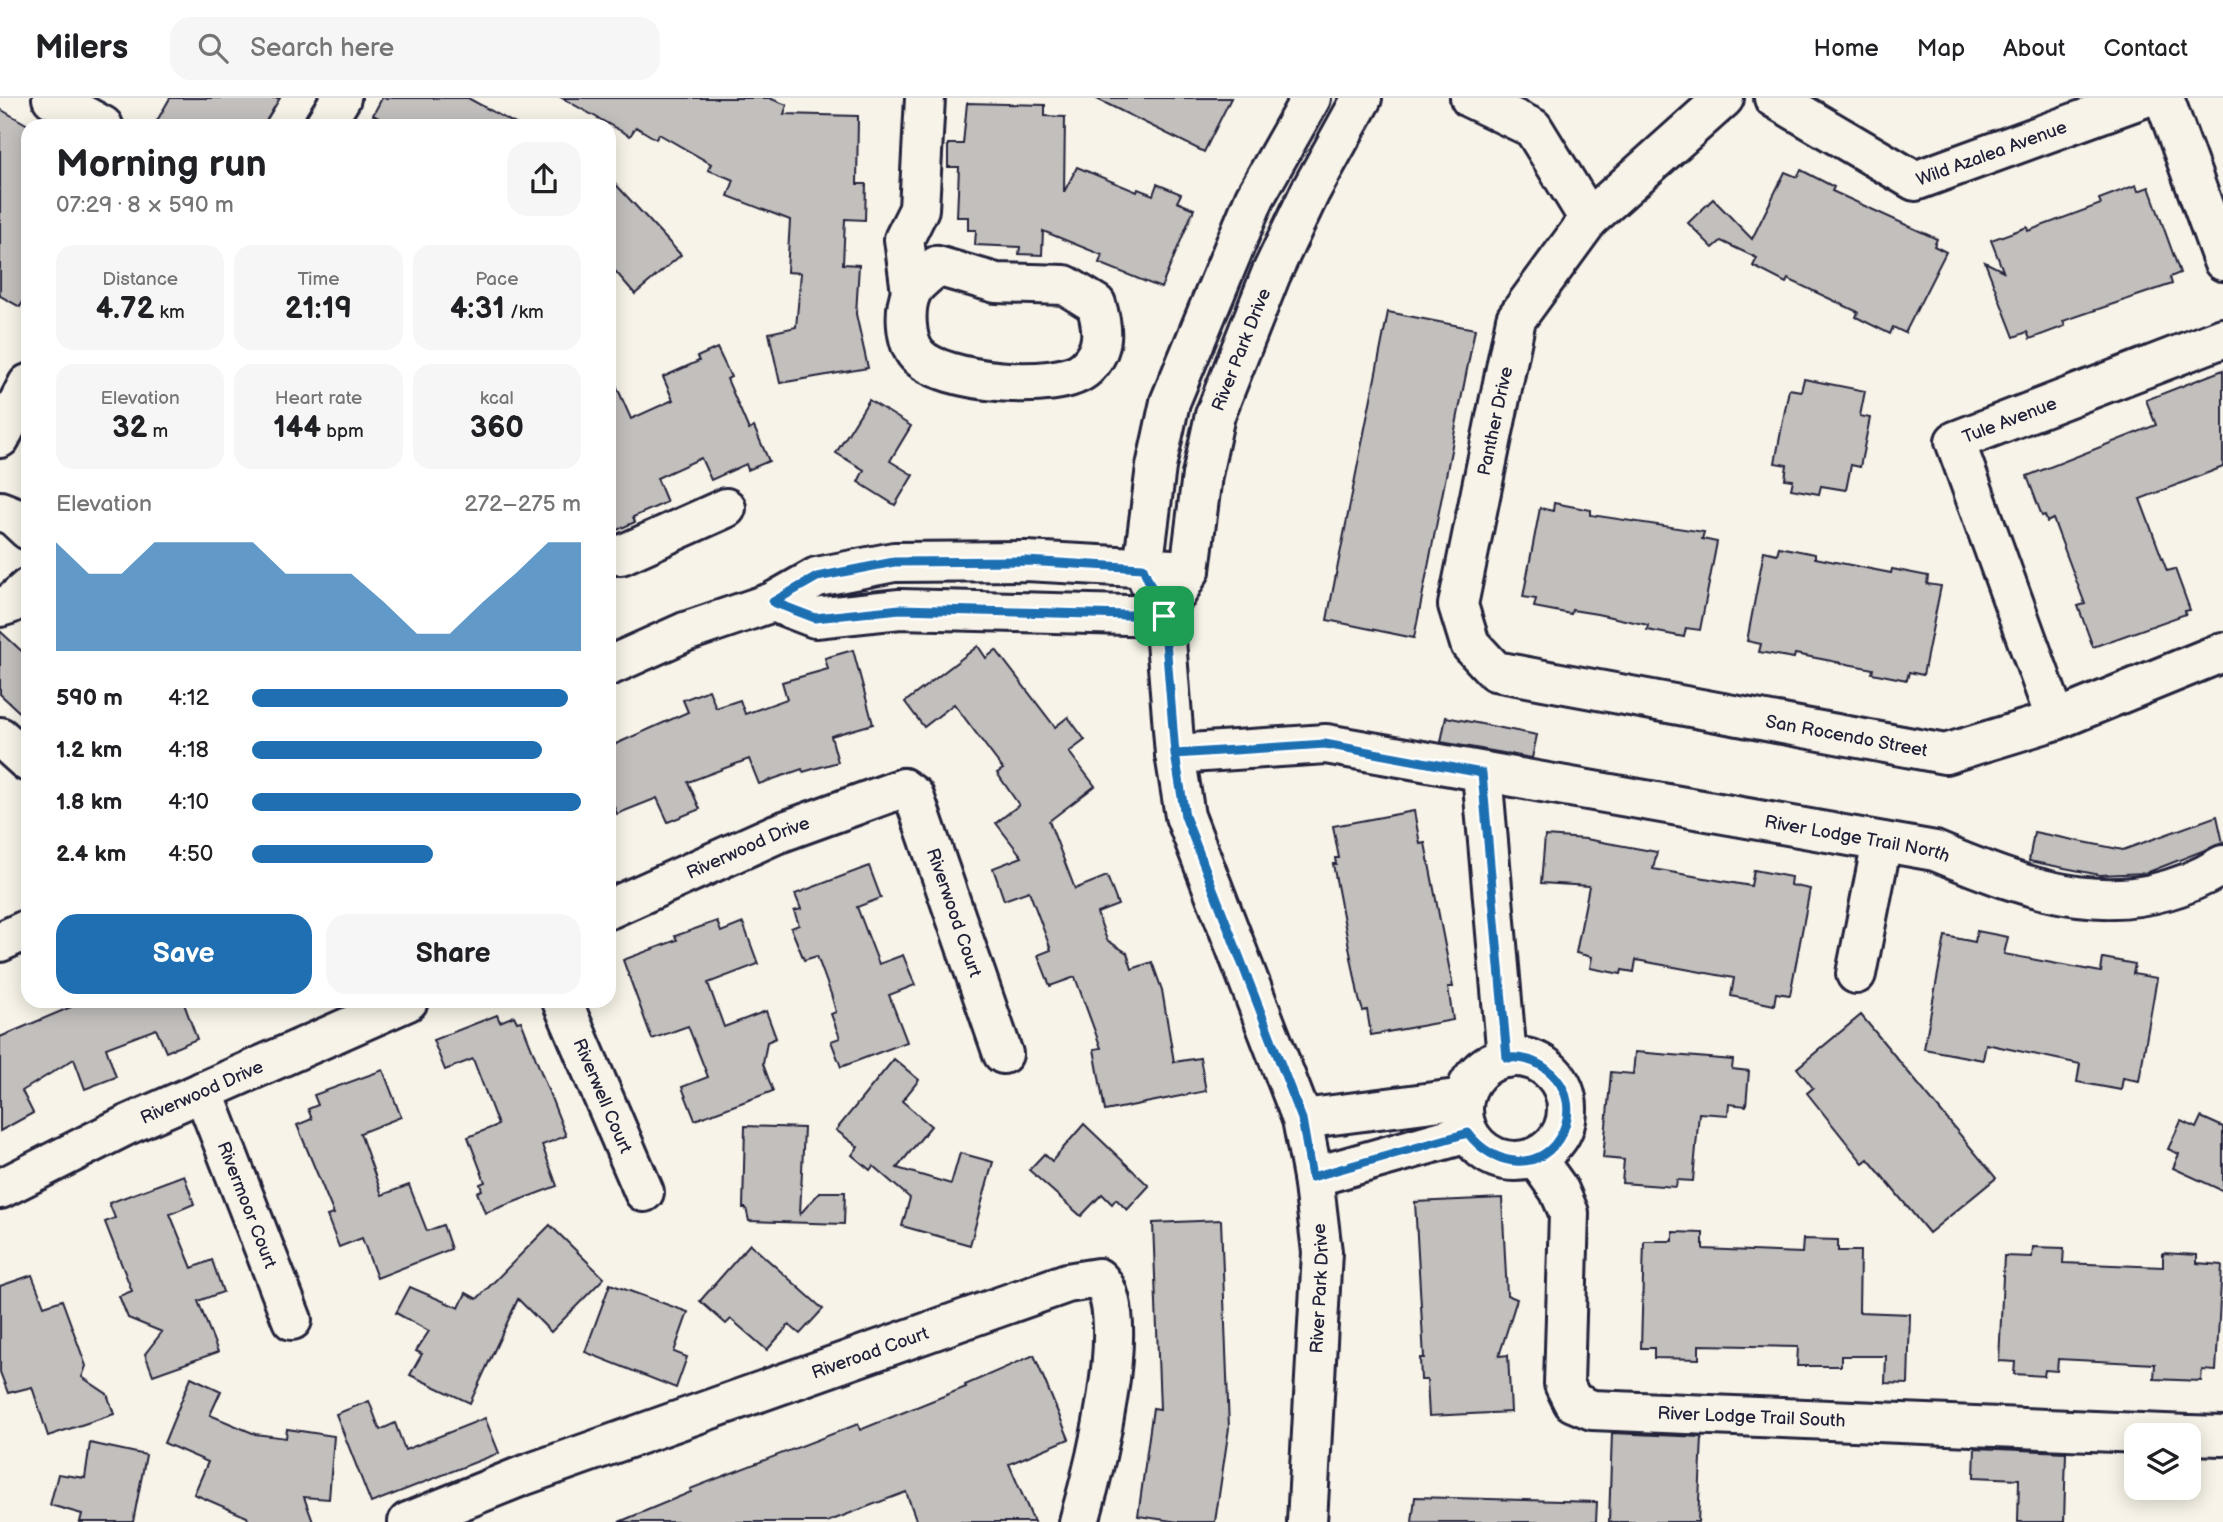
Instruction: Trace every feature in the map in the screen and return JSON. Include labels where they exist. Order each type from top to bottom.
[{"type":"street","points":[[52,98],[90,119]]},
{"type":"street","points":[[328,119],[341,98]]},
{"type":"street","points":[[924,279],[904,239],[919,209],[925,98]]},
{"type":"street","points":[[1143,568],[1156,467],[1170,402],[1255,197],[1311,98]]},
{"type":"street","name":"River Park Drive","points":[[1164,616],[1190,570],[1202,475],[1215,415],[1276,262],[1310,192],[1362,98]]},
{"type":"street","points":[[1470,98],[1533,128],[1589,219]]},
{"type":"street","name":"Panther Drive","points":[[1470,644],[1458,605],[1516,319],[1589,219],[1724,98]]},
{"type":"street","name":"Wild Azalea Avenue","points":[[1774,98],[1915,181],[2143,98]]},
{"type":"street","points":[[2164,98],[2223,261]]},
{"type":"street","name":"Tule Avenue","points":[[2056,720],[1955,441],[2223,338]]},
{"type":"street","points":[[0,438],[21,398]]},
{"type":"street","points":[[616,555],[726,508]]},
{"type":"street","points":[[0,511],[13,516],[21,523]]},
{"type":"street","points":[[616,663],[685,632],[773,602],[817,577],[894,562],[1026,561],[1190,570]]},
{"type":"street","name":"River Park Drive","points":[[1143,568],[1164,616],[1175,754],[1185,816],[1302,1119],[1312,1177],[1322,1252],[1307,1522]]},
{"type":"street","points":[[0,607],[10,604],[21,594]]},
{"type":"street","points":[[773,602],[815,618],[900,609],[1164,616]]},
{"type":"street","name":"San Rocendo Street","points":[[1470,644],[1494,671],[1945,754],[2056,720],[2223,652]]},
{"type":"street","points":[[0,737],[21,756]]},
{"type":"street","name":"River Lodge Trail North","points":[[1175,754],[1325,744],[1935,851],[2014,884],[2088,898],[2146,898],[2202,878],[2223,865]]},
{"type":"street","points":[[1482,773],[1507,1058]]},
{"type":"street","name":"Riverwood Court","points":[[890,794],[904,788],[914,796],[1003,1054]]},
{"type":"street","name":"Riverwood Drive","points":[[616,906],[776,834],[890,794]]},
{"type":"street","points":[[1856,974],[1882,842]]},
{"type":"street","points":[[0,942],[21,932]]},
{"type":"street","name":"Riverwood Drive","points":[[0,1189],[127,1125],[392,1008]]},
{"type":"street","name":"Riverwell Court","points":[[565,1008],[644,1192]]},
{"type":"street","points":[[1521,1057],[1540,1063],[1555,1075],[1565,1092],[1568,1111],[1563,1130],[1552,1146],[1536,1158],[1521,1161],[1497,1158],[1477,1146],[1466,1115],[1471,1080],[1485,1067],[1507,1058],[1521,1057]]},
{"type":"street","name":"Rivermoor Court","points":[[203,1091],[292,1320]]},
{"type":"street","points":[[1302,1119],[1466,1115]]},
{"type":"street","points":[[1312,1177],[1466,1115]]},
{"type":"street","name":"River Lodge Trail South","points":[[1536,1158],[1559,1189],[1569,1213],[1564,1384],[1573,1402],[1592,1410],[2124,1432]]},
{"type":"street","name":"Riveroad Court","points":[[408,1522],[522,1476],[1067,1283],[1098,1278],[1105,1284],[1115,1318],[1105,1414],[1079,1522]]},
{"type":"street","name":"River Lodge Trail South","points":[[2201,1435],[2223,1436]]},
{"type":"building","points":[[170,98],[280,98],[267,119],[158,119]]},
{"type":"building","points":[[382,98],[468,98],[506,119],[380,119],[373,115]]},
{"type":"building","points":[[562,98],[769,98],[787,105],[784,114],[858,116],[857,184],[866,184],[865,220],[845,219],[843,264],[859,265],[856,314],[868,368],[780,383],[769,333],[796,327],[801,273],[787,272],[790,220],[728,196],[734,180],[708,170],[711,164],[659,134],[656,139],[636,127],[630,136],[616,128],[616,119],[600,119]]},
{"type":"building","points":[[1095,98],[1231,98],[1204,152]]},
{"type":"building","points":[[967,103],[1045,105],[1045,116],[1065,117],[1064,192],[1077,167],[1137,192],[1138,189],[1153,195],[1157,184],[1181,194],[1177,202],[1194,209],[1161,288],[1099,263],[1102,255],[1043,231],[1042,255],[1019,254],[1020,247],[975,245],[976,230],[968,230],[968,217],[957,217],[959,167],[948,167],[948,144],[963,144]]},
{"type":"building","points":[[0,109],[21,121],[21,305],[0,296]]},
{"type":"building","points":[[1801,170],[1834,187],[1832,191],[1937,239],[1934,246],[1946,252],[1905,333],[1893,327],[1890,334],[1856,317],[1858,312],[1788,279],[1786,283],[1753,266],[1757,258],[1721,241],[1713,248],[1688,223],[1713,199],[1752,239],[1785,172],[1797,177]]},
{"type":"building","points":[[616,185],[681,255],[635,294],[616,272]]},
{"type":"building","points":[[2136,185],[2138,191],[2149,187],[2180,273],[2170,277],[2172,284],[2063,321],[2065,326],[2030,339],[2027,332],[2014,337],[1985,262],[2003,271],[1991,240],[2027,227],[2028,231],[2101,204],[2099,199]]},
{"type":"building","points":[[1388,312],[1475,329],[1414,638],[1327,620]]},
{"type":"building","points":[[717,348],[731,377],[727,379],[749,430],[754,427],[769,461],[748,470],[746,464],[711,480],[701,458],[657,478],[667,502],[633,517],[635,522],[616,531],[616,385],[631,419],[673,400],[663,377],[699,361],[697,357]]},
{"type":"building","points":[[2223,370],[2223,467],[2140,499],[2167,571],[2175,569],[2190,610],[2185,611],[2186,614],[2093,647],[2078,606],[2085,604],[2053,519],[2047,522],[2045,515],[2042,516],[2027,476],[2156,425],[2146,400]]},
{"type":"building","points":[[1804,379],[1865,391],[1860,416],[1870,418],[1860,467],[1851,465],[1846,490],[1821,486],[1819,494],[1791,489],[1793,480],[1785,479],[1787,465],[1775,463],[1789,389],[1801,391]]},
{"type":"building","points":[[869,400],[911,426],[890,461],[913,475],[895,505],[858,482],[864,470],[836,453]]},
{"type":"building","points":[[1554,503],[1591,510],[1591,515],[1704,532],[1702,539],[1717,542],[1700,630],[1686,628],[1684,637],[1647,630],[1648,625],[1597,614],[1572,610],[1571,614],[1534,607],[1536,599],[1523,597],[1540,508],[1553,511]]},
{"type":"building","points":[[1779,547],[1815,554],[1815,558],[1891,573],[1892,569],[1928,576],[1927,584],[1941,586],[1923,675],[1909,672],[1907,680],[1872,673],[1873,669],[1795,654],[1794,658],[1759,652],[1761,644],[1747,641],[1764,551],[1777,554]]},
{"type":"building","points":[[0,631],[21,650],[21,714],[0,694]]},
{"type":"building","points":[[978,646],[986,658],[996,650],[1055,727],[1068,717],[1085,740],[1069,752],[1095,786],[1049,821],[1075,889],[1107,876],[1118,905],[1097,913],[1107,940],[1127,953],[1132,969],[1152,962],[1162,990],[1174,1062],[1200,1058],[1206,1091],[1105,1111],[1094,1049],[1101,1048],[1075,977],[1050,986],[1038,955],[1051,950],[1029,891],[1004,900],[993,868],[1022,857],[996,823],[1019,805],[997,773],[1003,769],[954,704],[924,727],[905,702]]},
{"type":"building","points":[[853,650],[873,724],[831,736],[838,762],[803,772],[802,769],[759,784],[749,759],[688,782],[700,809],[668,822],[657,798],[617,814],[616,744],[688,712],[683,700],[709,690],[716,708],[740,700],[745,714],[787,699],[782,682],[828,669],[825,658]]},
{"type":"building","points":[[1446,717],[1537,735],[1532,758],[1441,742]]},
{"type":"building","points":[[1414,811],[1420,844],[1425,843],[1453,987],[1448,987],[1453,1020],[1371,1035],[1367,1010],[1363,1011],[1359,999],[1333,864],[1336,864],[1335,858],[1339,858],[1333,826]]},
{"type":"building","points":[[2217,816],[2223,843],[2146,873],[2100,875],[2029,861],[2034,832],[2123,850]]},
{"type":"building","points":[[1545,836],[1586,839],[1657,852],[1653,869],[1751,886],[1754,870],[1791,877],[1790,885],[1810,889],[1790,995],[1776,993],[1774,1005],[1731,996],[1734,978],[1636,960],[1634,972],[1622,970],[1621,974],[1590,968],[1592,957],[1576,953],[1589,886],[1541,883]]},
{"type":"building","points":[[869,866],[881,898],[857,907],[879,964],[903,955],[915,985],[889,995],[907,1042],[841,1067],[831,1041],[840,1038],[831,1014],[836,1012],[831,994],[817,956],[804,960],[791,928],[799,925],[794,911],[801,909],[795,894]]},
{"type":"building","points":[[717,921],[721,932],[743,923],[758,964],[708,983],[724,1027],[766,1011],[776,1038],[767,1042],[763,1064],[773,1091],[695,1120],[682,1087],[708,1077],[688,1026],[652,1039],[623,960],[677,940],[675,936]]},
{"type":"building","points":[[1977,931],[2008,937],[2004,954],[2101,972],[2103,958],[2135,964],[2133,974],[2157,978],[2139,1081],[2123,1078],[2121,1090],[2077,1082],[2080,1064],[1986,1044],[1983,1060],[1924,1049],[1945,936],[1975,942]]},
{"type":"building","points":[[68,1008],[186,1008],[197,1039],[166,1052],[156,1029],[106,1048],[116,1077],[85,1089],[74,1059],[22,1091],[33,1113],[0,1131],[0,1037]]},
{"type":"building","points":[[497,1015],[500,1022],[514,1016],[517,1022],[521,1021],[566,1136],[542,1145],[557,1186],[485,1213],[477,1192],[482,1190],[480,1184],[485,1182],[468,1137],[498,1125],[473,1059],[445,1070],[433,1040]]},
{"type":"building","points":[[1861,1015],[1996,1178],[1929,1233],[1868,1159],[1863,1163],[1807,1093],[1813,1088],[1797,1068]]},
{"type":"building","points":[[1635,1052],[1733,1060],[1732,1069],[1749,1071],[1746,1106],[1729,1104],[1728,1115],[1699,1113],[1693,1181],[1677,1180],[1676,1187],[1622,1183],[1624,1160],[1603,1158],[1611,1072],[1633,1074]]},
{"type":"building","points":[[894,1059],[919,1080],[902,1101],[931,1126],[897,1168],[951,1184],[960,1153],[993,1162],[970,1245],[902,1226],[910,1198],[873,1166],[870,1170],[852,1155],[858,1147],[836,1130]]},
{"type":"building","points":[[383,1070],[401,1117],[360,1133],[382,1195],[409,1185],[427,1231],[443,1225],[451,1249],[377,1278],[362,1238],[339,1247],[327,1216],[334,1214],[297,1125],[312,1119],[308,1109],[318,1105],[314,1095]]},
{"type":"building","points":[[2201,1117],[2223,1127],[2223,1191],[2173,1168],[2179,1154],[2168,1149],[2181,1121],[2196,1128]]},
{"type":"building","points":[[1084,1124],[1149,1186],[1127,1210],[1116,1199],[1112,1204],[1102,1194],[1081,1216],[1029,1170],[1044,1154],[1052,1161]]},
{"type":"building","points":[[745,1126],[804,1128],[800,1214],[820,1192],[845,1192],[844,1224],[749,1221],[746,1208],[743,1208]]},
{"type":"building","points":[[184,1175],[194,1204],[170,1214],[192,1268],[212,1260],[223,1292],[198,1301],[218,1352],[153,1375],[145,1354],[162,1332],[128,1318],[119,1296],[132,1291],[105,1222],[115,1218],[109,1203]]},
{"type":"building","points":[[1502,1198],[1507,1295],[1517,1299],[1499,1356],[1508,1355],[1511,1412],[1429,1416],[1427,1380],[1421,1380],[1420,1358],[1424,1358],[1415,1202]]},
{"type":"building","points":[[1221,1220],[1229,1428],[1215,1522],[1179,1522],[1138,1516],[1153,1408],[1160,1409],[1153,1223]]},
{"type":"building","points":[[550,1225],[604,1278],[551,1332],[518,1299],[470,1403],[410,1375],[422,1354],[416,1351],[429,1331],[396,1313],[410,1287],[459,1308],[466,1293],[477,1299]]},
{"type":"building","points":[[1673,1232],[1703,1233],[1703,1249],[1802,1253],[1803,1239],[1838,1240],[1838,1251],[1860,1251],[1859,1312],[1910,1314],[1908,1384],[1885,1383],[1886,1356],[1841,1356],[1841,1366],[1797,1366],[1798,1347],[1699,1345],[1699,1359],[1654,1358],[1654,1348],[1641,1348],[1644,1241],[1673,1241]]},
{"type":"building","points":[[750,1244],[823,1309],[800,1334],[789,1325],[767,1350],[731,1319],[726,1324],[700,1301]]},
{"type":"building","points":[[2033,1247],[2064,1248],[2063,1263],[2163,1267],[2163,1253],[2197,1255],[2197,1263],[2222,1265],[2216,1371],[2202,1370],[2201,1381],[2154,1379],[2155,1364],[2058,1359],[2057,1371],[2045,1370],[2044,1376],[2014,1374],[2015,1362],[1999,1361],[2004,1256],[2032,1257]]},
{"type":"building","points":[[32,1275],[44,1306],[62,1300],[86,1366],[82,1377],[107,1394],[114,1414],[48,1436],[32,1387],[8,1393],[0,1372],[0,1286]]},
{"type":"building","points":[[610,1284],[688,1312],[674,1352],[687,1357],[676,1388],[585,1352]]},
{"type":"building","points":[[1034,1355],[1069,1439],[1009,1464],[1034,1522],[917,1522],[906,1492],[827,1522],[619,1522],[691,1492],[690,1489],[858,1424],[860,1430],[966,1387],[965,1385]]},
{"type":"building","points":[[191,1377],[221,1391],[210,1415],[255,1434],[286,1438],[287,1429],[334,1436],[329,1499],[304,1497],[313,1522],[249,1522],[247,1517],[194,1494],[208,1462],[164,1443]]},
{"type":"building","points":[[369,1401],[380,1430],[395,1423],[405,1450],[485,1418],[499,1453],[371,1503],[336,1414]]},
{"type":"building","points":[[1612,1433],[1702,1437],[1698,1522],[1609,1522]]},
{"type":"building","points":[[90,1443],[146,1455],[133,1522],[80,1522],[82,1514],[50,1505],[58,1474],[85,1478]]},
{"type":"building","points":[[1975,1448],[2066,1452],[2064,1522],[2018,1522],[2019,1479],[1974,1477]]},
{"type":"building","points":[[1415,1497],[1597,1502],[1596,1522],[1412,1522]]},
{"type":"route","points":[[1164,616],[900,609],[815,618],[773,602],[817,577],[894,562],[1026,561],[1143,568],[1164,616],[1175,754],[1185,816],[1302,1119],[1312,1177],[1468,1133],[1477,1146],[1490,1156],[1505,1161],[1536,1158],[1552,1146],[1563,1130],[1568,1111],[1565,1092],[1555,1075],[1540,1063],[1521,1057],[1507,1058],[1496,965],[1482,773],[1325,744],[1175,754],[1167,656],[1164,616]]}]
